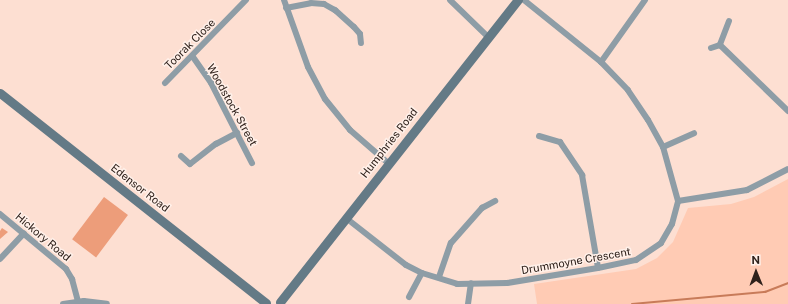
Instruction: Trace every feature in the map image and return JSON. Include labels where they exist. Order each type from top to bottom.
[{"type":"main road","name":"Humphries Road","points":[[282,303],[388,163],[518,0]]},
{"type":"main road","name":"Edensor Road","points":[[0,93],[265,303],[273,299],[282,303]]},
{"type":"street","name":"Toorak Close","points":[[165,83],[193,57],[246,0]]},
{"type":"street","points":[[284,0],[308,67],[325,98],[350,130],[388,163]]},
{"type":"street","points":[[450,0],[488,37]]},
{"type":"street","points":[[524,0],[601,62],[628,90],[663,147],[678,201],[747,190],[788,169]]},
{"type":"street","points":[[601,62],[645,0]]},
{"type":"street","points":[[286,8],[311,3],[324,4],[354,27],[360,34],[361,43]]},
{"type":"street","points":[[720,45],[729,21]]},
{"type":"street","points":[[711,48],[720,45]]},
{"type":"street","points":[[720,45],[788,111]]},
{"type":"street","name":"Woodstock Street","points":[[193,57],[211,83],[252,163]]},
{"type":"street","points":[[663,147],[694,133]]},
{"type":"street","points":[[181,156],[190,164],[216,144],[237,134]]},
{"type":"street","points":[[539,136],[560,142],[582,175],[598,268]]},
{"type":"street","points":[[439,277],[451,243],[482,208],[495,201]]},
{"type":"street","name":"Drummoyne Crescent","points":[[346,218],[406,265],[422,273],[439,277],[457,284],[507,283],[598,268],[636,260],[661,243],[672,224],[678,201]]},
{"type":"street","name":"Hickory Road","points":[[0,214],[66,269],[72,279],[78,301]]},
{"type":"street","points":[[0,259],[24,233]]},
{"type":"street","points":[[409,298],[422,273]]},
{"type":"street","points":[[468,304],[471,283]]},
{"type":"street","points":[[63,304],[78,301],[107,304]]},
{"type":"shaded area","points":[[788,179],[788,304],[537,304],[534,284],[636,269],[657,258],[673,242],[688,208],[731,204],[754,197]]},
{"type":"building","points":[[104,197],[128,215],[96,257],[72,239]]},
{"type":"building","points":[[2,228],[8,232],[0,239],[0,231]]},
{"type":"waterway","points":[[632,304],[765,292],[788,283]]}]
